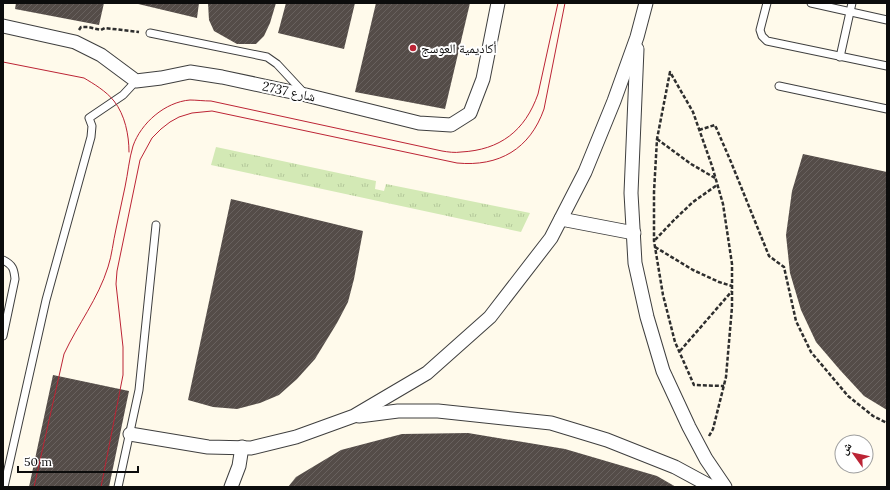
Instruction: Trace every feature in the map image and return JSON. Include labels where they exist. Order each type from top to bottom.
[{"type":"street","name":"شارع 2737","points":[[136,81],[162,78],[190,72],[222,77],[306,95],[419,123],[451,125],[470,113],[483,79],[498,3]]},
{"type":"street","points":[[130,434],[208,447],[251,448],[296,437],[354,416],[427,373],[490,317],[550,238],[585,172],[614,101],[637,37],[646,3]]},
{"type":"street","points":[[3,26],[75,42],[101,54],[136,81]]},
{"type":"street","points":[[637,37],[631,193],[637,271],[647,317],[661,364],[689,427],[706,459],[725,487]]},
{"type":"street","points":[[561,219],[634,233]]},
{"type":"street","points":[[354,416],[398,411],[438,411],[551,423],[607,440],[675,467],[712,487]]},
{"type":"street","points":[[231,487],[239,466],[242,448]]},
{"type":"lane","points":[[767,3],[760,30],[762,36],[767,41],[887,66]]},
{"type":"lane","points":[[810,3],[887,20]]},
{"type":"lane","points":[[840,56],[852,3]]},
{"type":"lane","points":[[150,33],[267,57],[277,64],[306,95]]},
{"type":"lane","points":[[4,487],[46,300],[91,137],[92,126],[89,118],[123,95],[136,81]]},
{"type":"lane","points":[[779,86],[887,109]]},
{"type":"lane","points":[[118,487],[139,390],[156,225]]},
{"type":"lane","points":[[3,260],[9,263],[14,270],[15,279],[3,336]]},
{"type":"path","points":[[75,42],[81,26],[101,30],[105,28],[150,33]]},
{"type":"path","points":[[701,450],[713,430],[724,386],[726,377],[732,307],[732,264],[723,204],[715,178],[693,112],[670,72],[657,140],[654,192],[654,241],[662,295],[676,342],[694,385],[724,386]]},
{"type":"path","points":[[699,130],[716,125],[769,256],[784,267],[796,321],[811,352],[848,396],[874,416],[887,423]]},
{"type":"path","points":[[657,140],[691,164],[715,178]]},
{"type":"path","points":[[654,241],[693,202],[717,185]]},
{"type":"path","points":[[656,247],[693,270],[719,282],[732,286]]},
{"type":"path","points":[[680,351],[732,291]]},
{"type":"green space","points":[[216,147],[376,181],[375,189],[384,191],[386,184],[530,213],[521,232],[211,165]]},
{"type":"building","points":[[16,3],[104,3],[99,25],[15,9]]},
{"type":"building","points":[[134,3],[199,3],[197,18]]},
{"type":"building","points":[[208,3],[276,3],[264,36],[256,44],[237,44],[214,31],[209,20]]},
{"type":"building","points":[[286,3],[355,3],[344,49],[278,33]]},
{"type":"building","name":"أكاديمية العوسج","points":[[376,3],[470,3],[445,109],[355,92]]},
{"type":"building","points":[[803,154],[887,172],[887,410],[864,396],[840,370],[816,342],[801,310],[790,273],[786,235],[792,191]]},
{"type":"building","points":[[231,199],[363,231],[348,302],[315,359],[297,379],[279,395],[260,403],[237,409],[213,407],[188,400]]},
{"type":"building","points":[[53,375],[129,391],[109,487],[29,487]]},
{"type":"building","points":[[468,433],[565,449],[657,476],[676,487],[288,487],[296,477],[341,450],[402,434]]},
{"type":"tram line","points":[[34,487],[64,354],[104,279],[111,258],[133,146],[142,129],[155,115],[163,109],[181,102],[190,100],[211,101],[442,151],[459,152],[488,147],[499,143],[509,136],[518,128],[533,107],[538,94],[558,3]]},
{"type":"tram line","points":[[101,487],[123,375],[123,347],[116,284],[117,271],[140,160],[152,138],[161,129],[179,117],[192,113],[212,111],[457,163],[486,162],[499,158],[521,145],[538,123],[544,109],[565,3]]},
{"type":"tram line","points":[[3,62],[84,78],[100,88],[114,101],[121,112],[127,132],[129,152]]},
{"type":"place","name":"أكاديمية العوسج","points":[[413,48]]}]
